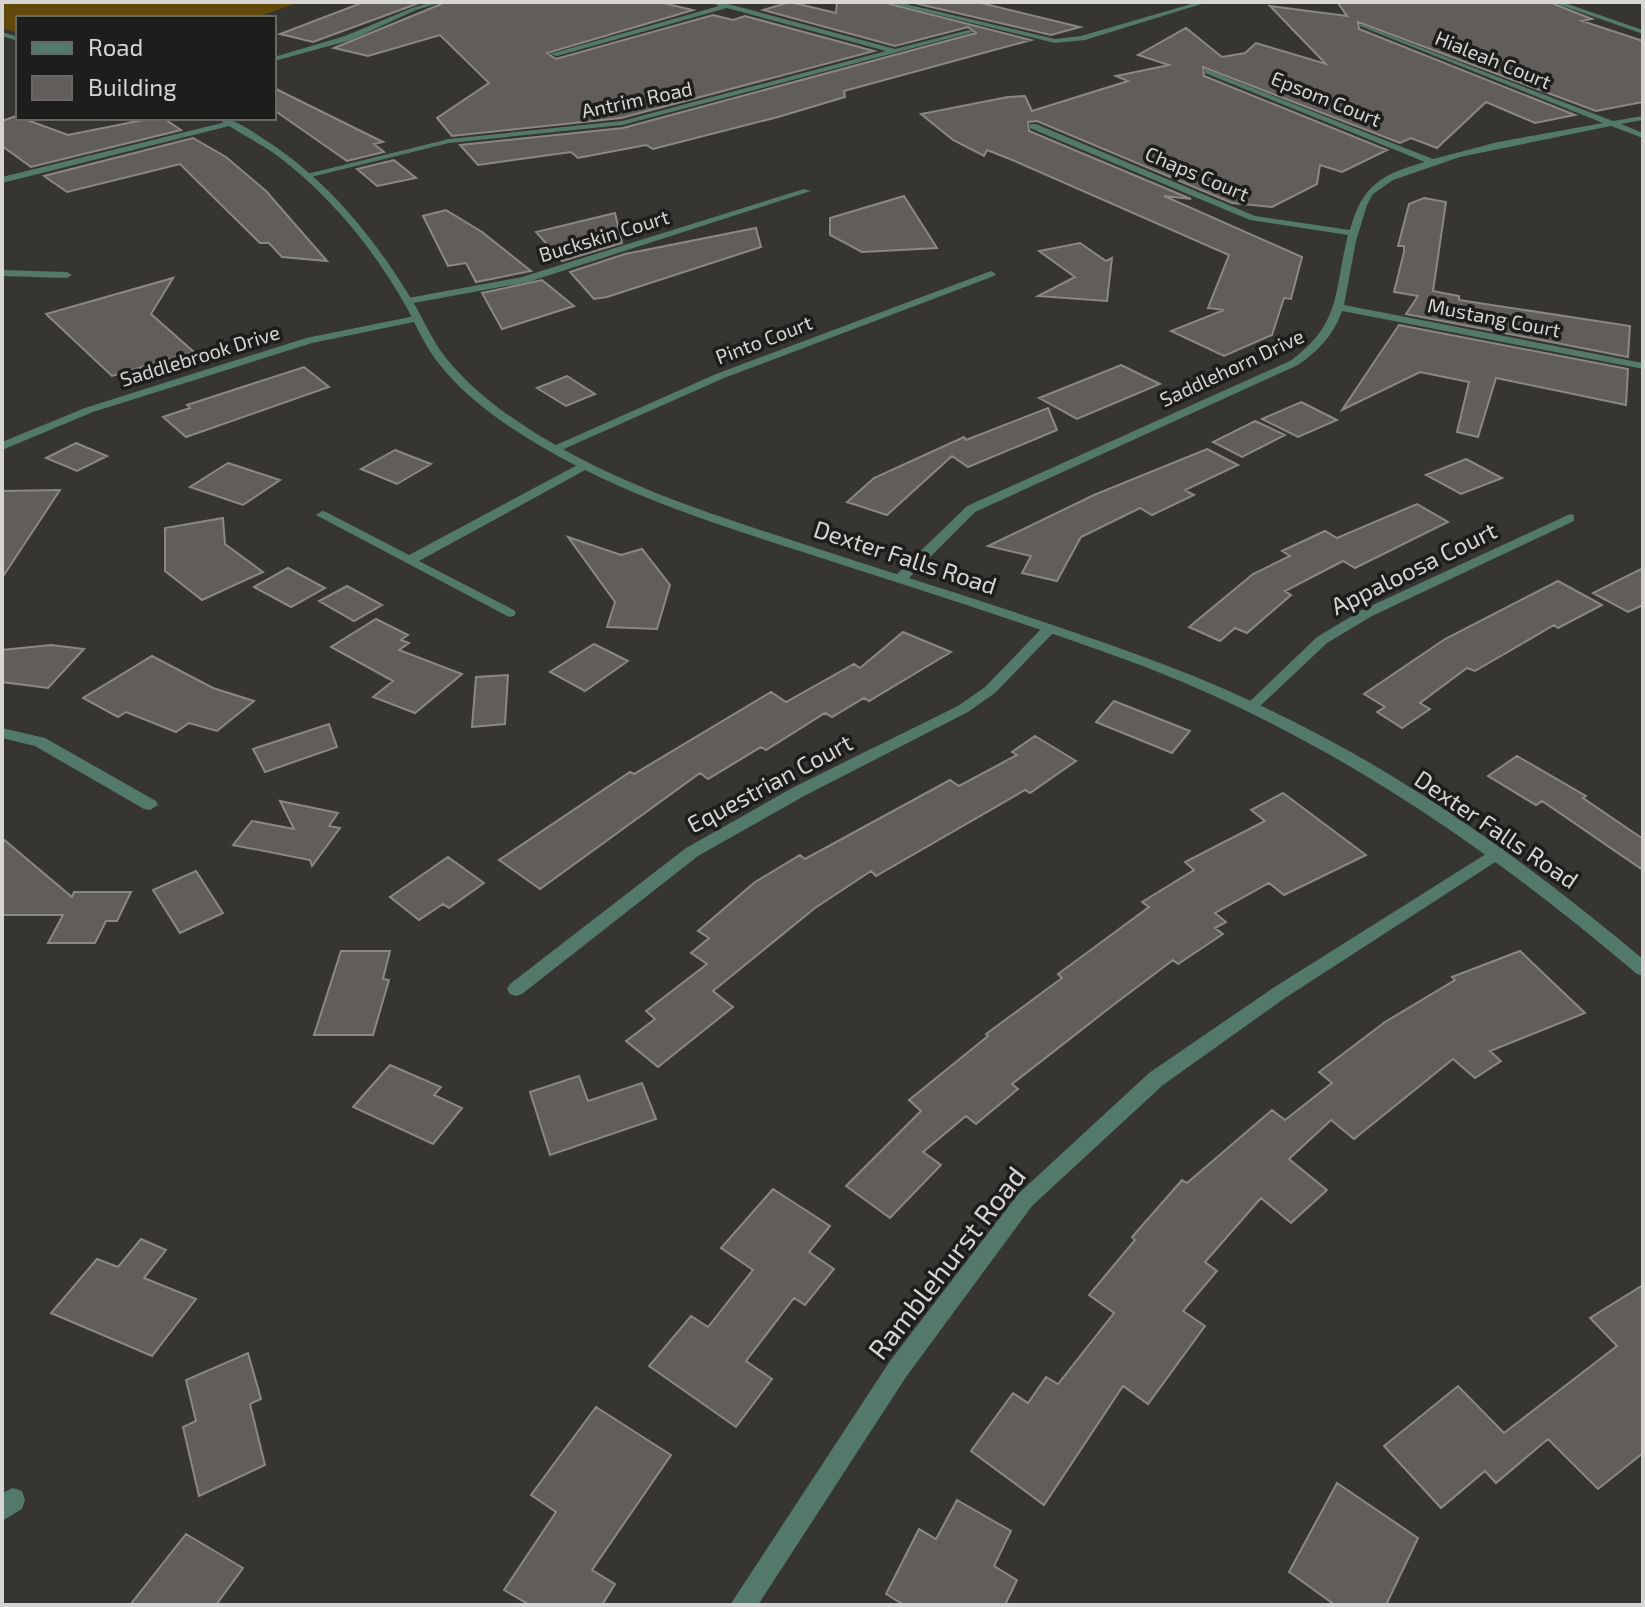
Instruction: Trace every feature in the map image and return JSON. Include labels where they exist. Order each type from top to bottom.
[{"type":"street","points":[[276,58],[348,38],[402,13],[440,2]]},
{"type":"street","points":[[713,2],[895,52]]},
{"type":"street","points":[[888,2],[1041,40],[1082,38],[1205,2]]},
{"type":"street","points":[[1163,2],[1184,8]]},
{"type":"street","points":[[1555,2],[1643,32]]},
{"type":"street","points":[[554,54],[728,6]]},
{"type":"street","name":"Hialeah Court","points":[[1362,25],[1643,136]]},
{"type":"street","name":"Antrim Road","points":[[307,175],[449,141],[622,123],[969,32]]},
{"type":"street","name":"Epsom Court","points":[[1208,71],[1431,161]]},
{"type":"street","name":"Saddlehorn Drive","points":[[902,577],[971,509],[1310,354],[1329,335],[1338,307],[1352,233],[1362,205],[1375,187],[1389,178],[1431,161],[1643,118]]},
{"type":"street","points":[[2,179],[225,120]]},
{"type":"street","name":"Dexter Falls Road","points":[[225,120],[307,175],[354,220],[408,301],[415,319],[444,363],[474,395],[553,449],[643,494],[747,531],[902,577],[1252,706],[1298,730],[1497,853],[1570,906],[1643,969]]},
{"type":"street","name":"Chaps Court","points":[[1033,126],[1253,218],[1352,233]]},
{"type":"street","name":"Buckskin Court","points":[[408,301],[524,280],[807,191]]},
{"type":"street","points":[[2,273],[67,275]]},
{"type":"street","name":"Pinto Court","points":[[553,449],[589,430],[720,376],[991,274]]},
{"type":"street","name":"Mustang Court","points":[[1338,307],[1643,366]]},
{"type":"street","name":"Saddlebrook Drive","points":[[2,446],[60,420],[284,348],[415,319]]},
{"type":"street","points":[[410,560],[583,466]]},
{"type":"street","points":[[322,515],[509,613]]},
{"type":"street","name":"Appaloosa Court","points":[[1252,706],[1322,640],[1367,613],[1570,518]]},
{"type":"street","name":"Equestrian Court","points":[[516,989],[692,852],[800,791],[963,709],[990,690],[1049,629]]},
{"type":"street","points":[[2,733],[40,742],[150,805]]},
{"type":"street","name":"Ramblehurst Road","points":[[743,1605],[898,1369],[1025,1200],[1156,1079],[1279,993],[1497,853]]},
{"type":"shaded area","points":[[2,2],[300,2],[261,16],[16,16],[16,32],[2,28]]},
{"type":"building","points":[[364,2],[422,2],[313,42],[280,34]]},
{"type":"building","points":[[446,2],[659,2],[693,10],[547,53],[556,59],[713,15],[733,20],[745,16],[874,51],[621,118],[452,136],[437,118],[489,83],[440,35],[368,56],[334,48]]},
{"type":"building","points":[[790,2],[836,13],[837,2],[882,2],[1031,40],[844,91],[845,97],[778,117],[653,149],[646,145],[578,158],[571,152],[478,165],[460,145],[623,128],[976,33],[968,27],[895,46],[763,10]]},
{"type":"building","points":[[910,2],[977,2],[1080,27],[1051,35]]},
{"type":"building","points":[[1549,2],[1592,19],[1582,21],[1643,41],[1643,102],[1596,111],[1358,22],[1359,29],[1575,115],[1535,123],[1486,102],[1437,148],[1411,138],[1400,143],[1203,67],[1204,76],[1387,150],[1342,172],[1320,165],[1317,184],[1272,207],[1232,203],[1037,121],[1028,122],[1029,131],[1191,199],[1164,196],[1302,257],[1291,299],[1284,298],[1272,335],[1224,356],[1171,331],[1224,310],[1208,308],[1229,255],[1010,159],[987,150],[984,156],[953,140],[921,114],[1025,96],[1032,111],[1128,81],[1116,76],[1169,65],[1138,55],[1186,28],[1222,57],[1245,53],[1256,43],[1326,64],[1270,6],[1347,16],[1338,3]]},
{"type":"building","points":[[276,89],[383,142],[374,144],[384,152],[347,161],[276,111]]},
{"type":"building","points":[[16,116],[16,120],[27,120],[68,135],[143,120],[166,120],[181,130],[31,167],[2,146],[2,121]]},
{"type":"building","points":[[193,138],[226,157],[266,191],[327,261],[282,257],[269,243],[260,243],[180,164],[67,192],[44,176]]},
{"type":"building","points":[[394,160],[416,178],[377,186],[357,169]]},
{"type":"building","points":[[904,196],[937,248],[862,252],[830,235],[830,218]]},
{"type":"building","points":[[1424,198],[1446,202],[1433,291],[1459,296],[1459,300],[1630,326],[1628,357],[1406,314],[1418,296],[1394,292],[1404,252],[1404,246],[1398,246],[1409,204]]},
{"type":"building","points":[[446,210],[482,232],[531,271],[476,282],[466,263],[448,266],[423,216]]},
{"type":"building","points":[[615,213],[622,243],[562,261],[536,232]]},
{"type":"building","points":[[756,228],[761,247],[607,297],[594,299],[570,272],[625,254]]},
{"type":"building","points":[[1080,243],[1106,261],[1112,258],[1107,301],[1038,296],[1075,277],[1039,251]]},
{"type":"building","points":[[173,278],[151,314],[194,352],[112,376],[46,314]]},
{"type":"building","points":[[542,280],[574,306],[502,329],[482,293]]},
{"type":"building","points":[[1399,325],[1628,369],[1626,405],[1496,378],[1478,437],[1457,432],[1469,382],[1420,372],[1342,410]]},
{"type":"building","points":[[1121,365],[1160,384],[1077,419],[1039,398]]},
{"type":"building","points":[[304,367],[329,387],[186,437],[163,417],[190,408],[187,405]]},
{"type":"building","points":[[567,376],[595,394],[566,406],[537,388]]},
{"type":"building","points":[[1301,402],[1337,420],[1298,437],[1262,419]]},
{"type":"building","points":[[1048,408],[1057,430],[968,467],[952,456],[887,515],[847,502],[874,478],[964,437],[966,440]]},
{"type":"building","points":[[1255,421],[1285,435],[1242,457],[1213,442]]},
{"type":"building","points":[[76,443],[107,456],[77,471],[46,458]]},
{"type":"building","points":[[1207,449],[1238,465],[1185,490],[1194,495],[1152,515],[1140,508],[1081,537],[1057,581],[1022,573],[1031,556],[988,546],[1094,495]]},
{"type":"building","points":[[395,450],[431,464],[397,484],[361,469]]},
{"type":"building","points":[[1466,459],[1502,478],[1461,494],[1426,475]]},
{"type":"building","points":[[228,463],[280,480],[243,505],[190,487]]},
{"type":"building","points":[[60,490],[2,578],[2,491]]},
{"type":"building","points":[[1417,504],[1448,522],[1355,568],[1343,561],[1285,591],[1291,595],[1247,633],[1235,628],[1220,641],[1189,627],[1253,574],[1290,556],[1282,551],[1325,531],[1337,538]]},
{"type":"building","points":[[223,518],[225,544],[263,572],[202,600],[165,571],[165,528]]},
{"type":"building","points":[[568,537],[621,555],[642,549],[670,585],[657,629],[607,627],[615,602]]},
{"type":"building","points":[[288,568],[325,588],[291,607],[254,587]]},
{"type":"building","points":[[1643,568],[1643,605],[1628,612],[1593,593]]},
{"type":"building","points":[[1558,581],[1602,605],[1558,628],[1554,625],[1475,671],[1467,668],[1420,703],[1430,709],[1402,728],[1377,712],[1385,707],[1364,694],[1445,639]]},
{"type":"building","points":[[347,586],[382,605],[354,621],[319,601]]},
{"type":"building","points":[[376,619],[408,635],[401,640],[409,643],[399,650],[462,674],[415,713],[373,697],[393,681],[331,647]]},
{"type":"building","points":[[903,632],[951,652],[869,701],[864,698],[832,717],[825,713],[766,750],[761,747],[708,779],[700,773],[540,889],[499,860],[630,772],[634,774],[771,692],[786,702],[854,664],[860,668]]},
{"type":"building","points":[[594,644],[628,661],[585,691],[550,672]]},
{"type":"building","points":[[51,645],[84,649],[48,688],[2,682],[2,650]]},
{"type":"building","points":[[152,656],[213,688],[254,701],[217,731],[189,723],[176,732],[126,712],[118,717],[83,698]]},
{"type":"building","points":[[508,675],[505,724],[472,727],[476,677]]},
{"type":"building","points":[[1114,701],[1190,731],[1172,753],[1096,722]]},
{"type":"building","points":[[329,724],[337,747],[265,772],[253,749]]},
{"type":"building","points":[[1035,736],[1076,761],[1030,793],[1025,790],[876,876],[871,871],[815,908],[713,991],[733,1007],[658,1067],[626,1041],[655,1019],[646,1011],[707,964],[691,953],[709,938],[698,931],[755,882],[800,855],[805,859],[950,780],[959,786],[1017,755],[1012,752]]},
{"type":"building","points":[[1517,756],[1586,796],[1583,798],[1643,839],[1643,870],[1542,801],[1536,805],[1488,776]]},
{"type":"building","points":[[1283,793],[1366,855],[1284,895],[1269,883],[1215,913],[1226,922],[1215,928],[1223,934],[1178,964],[1173,960],[1112,1006],[1012,1084],[1018,1089],[976,1124],[966,1116],[923,1152],[941,1165],[890,1218],[846,1186],[921,1111],[909,1100],[988,1036],[986,1034],[1062,978],[1058,974],[1149,907],[1142,902],[1194,870],[1185,862],[1265,821],[1251,810]]},
{"type":"building","points":[[280,801],[338,813],[329,826],[340,828],[312,866],[310,860],[233,845],[252,821],[294,829]]},
{"type":"building","points":[[2,838],[72,897],[74,892],[131,892],[117,921],[106,921],[95,943],[48,943],[63,915],[2,915]]},
{"type":"building","points":[[448,857],[484,883],[449,908],[443,904],[419,920],[390,897]]},
{"type":"building","points":[[196,871],[223,913],[180,933],[153,890]]},
{"type":"building","points":[[341,951],[390,951],[383,979],[389,980],[373,1035],[314,1035]]},
{"type":"building","points":[[1520,951],[1585,1013],[1490,1051],[1501,1061],[1475,1078],[1453,1059],[1354,1139],[1331,1120],[1289,1159],[1327,1190],[1291,1223],[1261,1198],[1205,1262],[1217,1271],[1183,1311],[1205,1326],[1148,1404],[1123,1386],[1044,1505],[971,1451],[1013,1393],[1028,1403],[1046,1377],[1058,1384],[1114,1313],[1089,1295],[1135,1240],[1132,1237],[1182,1180],[1187,1183],[1272,1110],[1285,1120],[1332,1083],[1319,1072],[1385,1022],[1455,980],[1452,977]]},
{"type":"building","points":[[390,1065],[441,1087],[434,1095],[462,1108],[433,1144],[353,1107]]},
{"type":"building","points":[[579,1076],[588,1101],[642,1083],[656,1119],[550,1155],[530,1092]]},
{"type":"building","points":[[773,1189],[830,1226],[809,1252],[834,1269],[805,1305],[794,1298],[746,1361],[772,1379],[736,1427],[649,1366],[691,1316],[708,1327],[753,1270],[721,1248]]},
{"type":"building","points":[[141,1239],[166,1250],[144,1278],[196,1299],[152,1356],[51,1313],[97,1259],[118,1267]]},
{"type":"building","points":[[1643,1285],[1643,1453],[1598,1489],[1548,1439],[1496,1483],[1485,1471],[1441,1508],[1384,1446],[1458,1386],[1504,1433],[1617,1346],[1590,1318]]},
{"type":"building","points":[[248,1353],[261,1399],[250,1404],[265,1465],[199,1496],[183,1427],[196,1421],[186,1380]]},
{"type":"building","points":[[596,1407],[671,1455],[592,1570],[615,1584],[602,1605],[530,1605],[504,1590],[556,1512],[531,1495]]},
{"type":"building","points":[[1337,1483],[1418,1538],[1386,1605],[1335,1605],[1289,1572]]},
{"type":"building","points":[[957,1500],[1011,1531],[994,1566],[1017,1580],[1005,1605],[904,1605],[886,1594],[919,1529],[936,1539]]},
{"type":"building","points":[[186,1534],[243,1568],[216,1605],[130,1605]]}]
